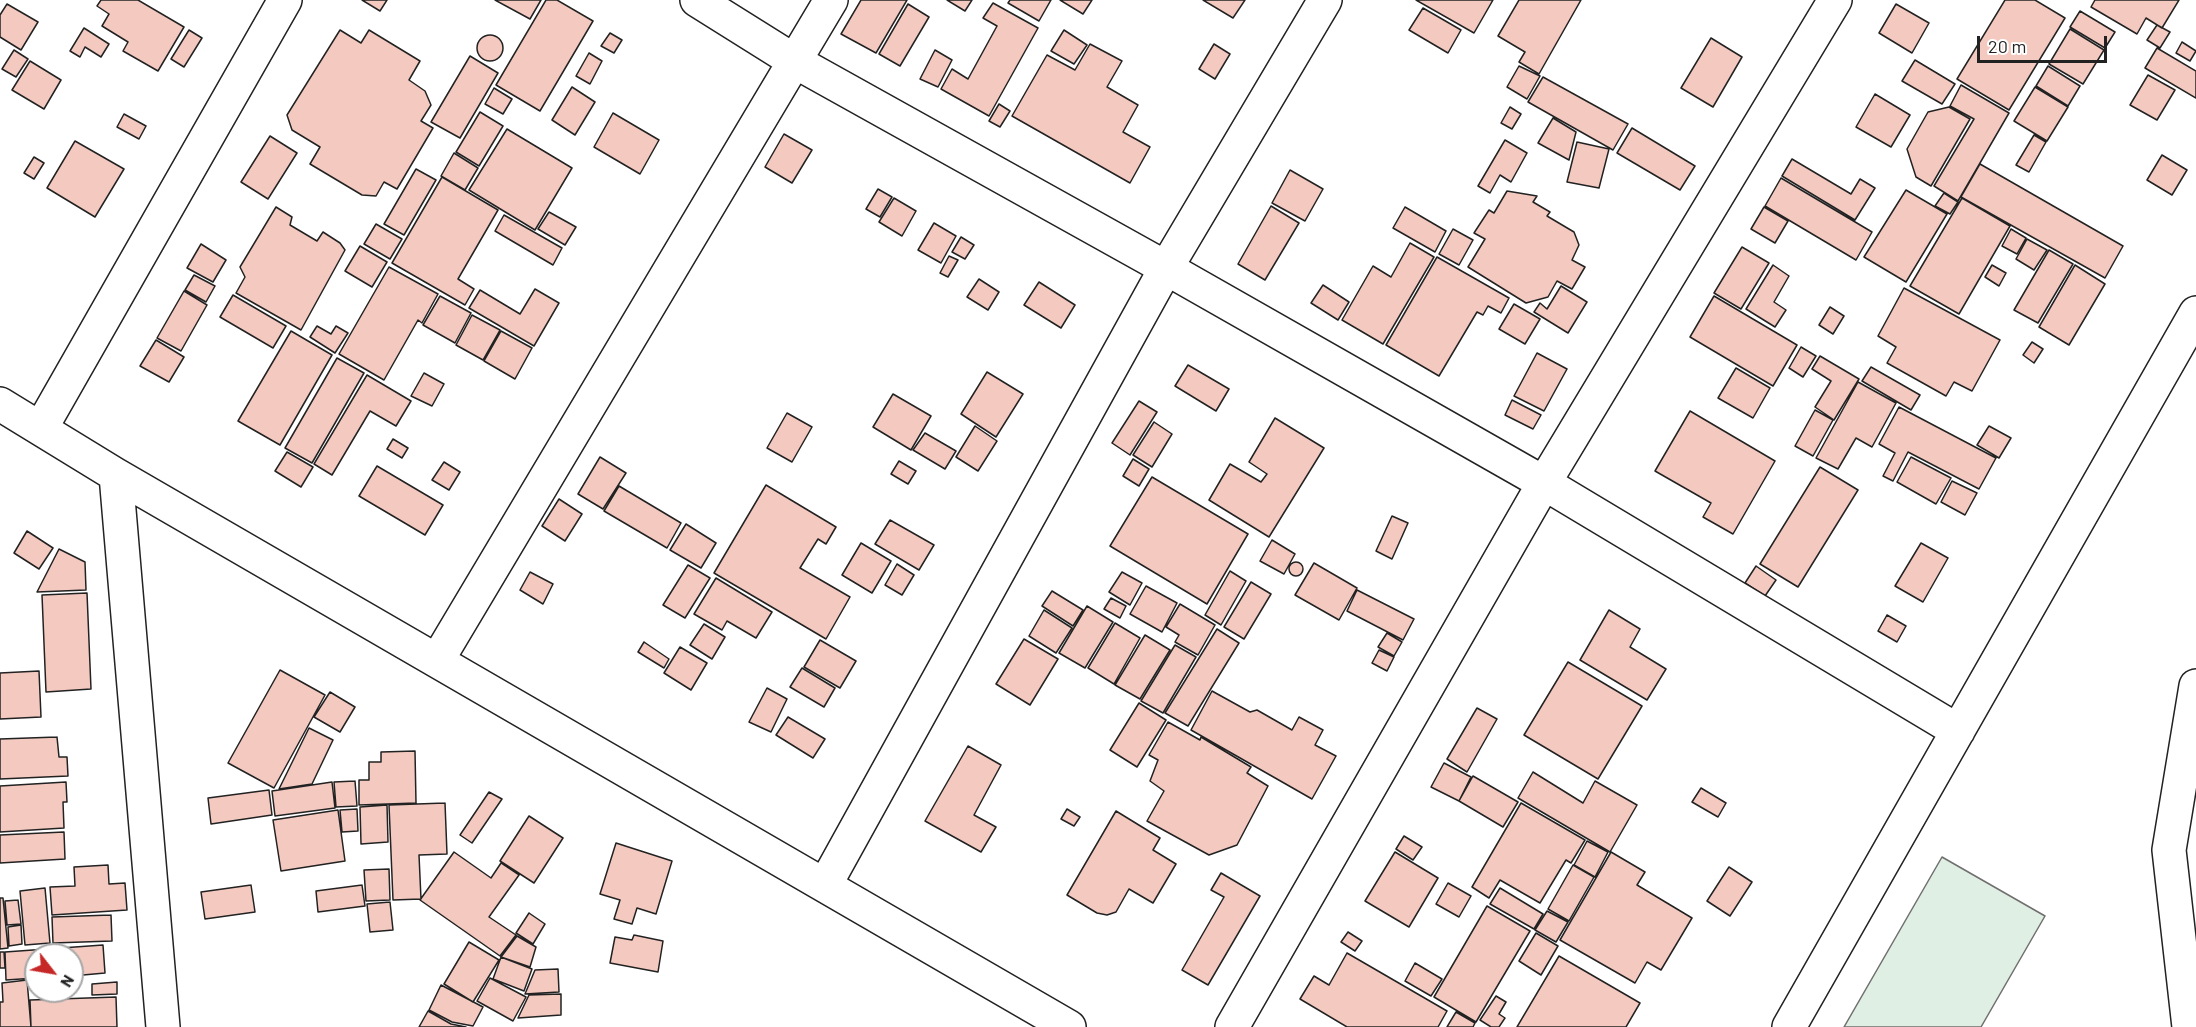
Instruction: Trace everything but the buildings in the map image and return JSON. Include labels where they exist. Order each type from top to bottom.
[{"type":"street","points":[[41,428],[285,0]]},
{"type":"street","points":[[697,0],[796,62],[1166,268],[1544,483],[1958,731]]},
{"type":"street","points":[[438,659],[831,0]]},
{"type":"street","points":[[825,885],[1166,268],[1325,0]]},
{"type":"street","points":[[1232,1027],[1544,483],[1835,0]]},
{"type":"street","points":[[1789,1027],[2196,313]]},
{"type":"street","points":[[0,404],[116,475],[438,659],[1069,1027]]},
{"type":"street","points":[[116,475],[163,1027]]},
{"type":"street","points":[[2189,1027],[2169,849],[2196,686]]},
{"type":"green space","points":[[1942,857],[2045,916],[1981,1027],[1844,1027]]}]
